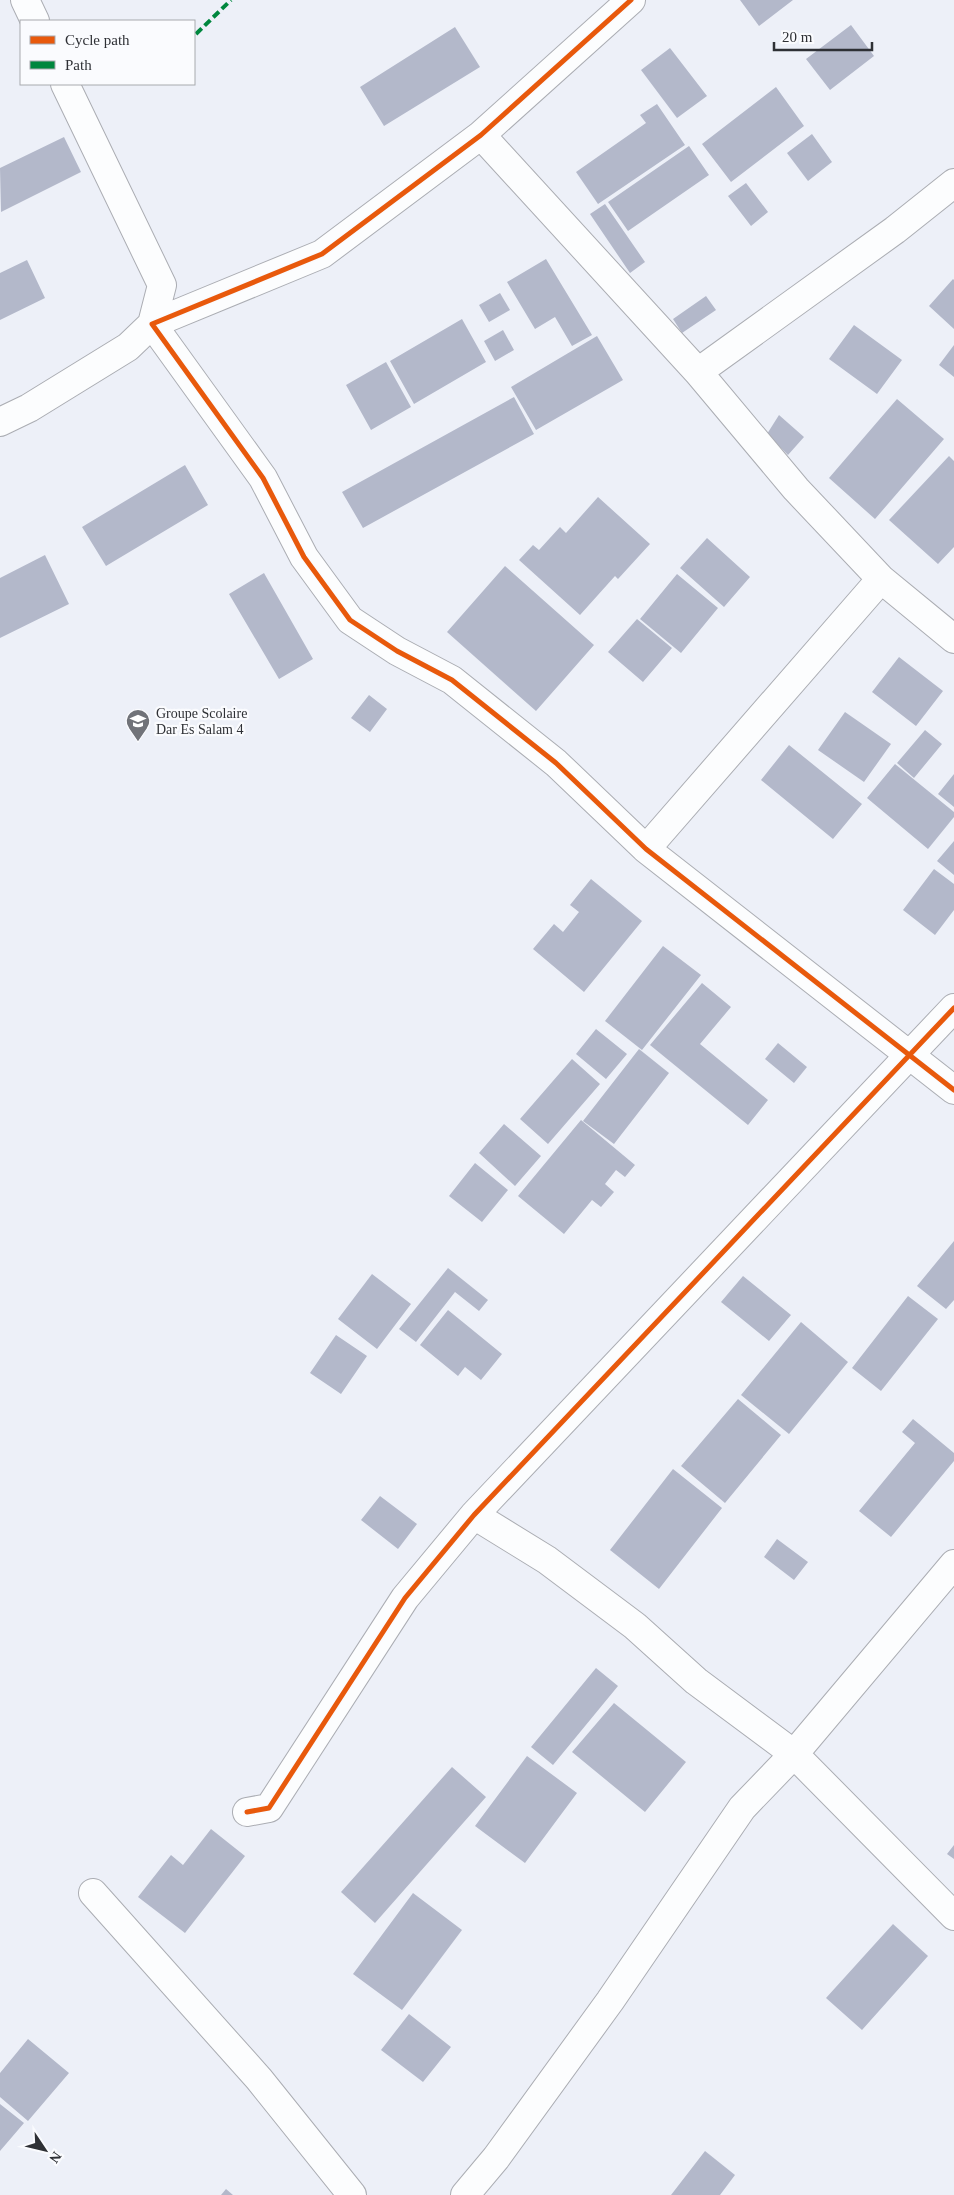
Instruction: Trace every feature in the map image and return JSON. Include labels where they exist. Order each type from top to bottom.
[{"type":"street","points":[[24,0],[34,20]]},
{"type":"street","points":[[0,422],[29,408],[128,346],[152,324],[322,254],[481,135],[631,0]]},
{"type":"street","points":[[65,85],[162,285],[152,324]]},
{"type":"street","points":[[481,135],[698,372],[796,489],[881,579],[954,639]]},
{"type":"street","points":[[698,372],[894,230],[954,183]]},
{"type":"street","points":[[152,324],[263,478],[304,557],[350,620],[397,651],[452,680],[556,763],[646,849],[909,1057],[954,1090]]},
{"type":"street","points":[[646,849],[881,579]]},
{"type":"street","points":[[247,1812],[269,1808],[405,1598],[474,1515],[954,1008]]},
{"type":"street","points":[[474,1515],[547,1560],[635,1626],[696,1682],[794,1754],[954,1916]]},
{"type":"street","points":[[465,2195],[496,2158],[610,2001],[742,1808],[794,1754],[954,1564]]},
{"type":"street","points":[[93,1893],[259,2079],[352,2195]]},
{"type":"building","points":[[740,0],[793,0],[759,26]]},
{"type":"building","points":[[851,25],[874,56],[830,90],[806,59]]},
{"type":"building","points":[[455,27],[480,67],[384,126],[360,87]]},
{"type":"building","points":[[670,48],[707,96],[677,118],[641,70]]},
{"type":"building","points":[[776,87],[804,126],[731,182],[702,144]]},
{"type":"building","points":[[657,104],[685,145],[598,204],[576,172],[646,123],[640,115]]},
{"type":"building","points":[[812,134],[832,162],[808,181],[787,153]]},
{"type":"building","points":[[64,137],[81,172],[1,212],[0,168]]},
{"type":"building","points":[[689,146],[709,175],[628,231],[608,202]]},
{"type":"building","points":[[746,183],[768,212],[751,226],[728,196]]},
{"type":"building","points":[[605,204],[645,262],[630,273],[590,214]]},
{"type":"building","points":[[546,259],[592,335],[572,346],[555,317],[535,329],[507,282]]},
{"type":"building","points":[[27,260],[45,298],[0,320],[0,273]]},
{"type":"building","points":[[954,280],[954,329],[929,306]]},
{"type":"building","points":[[500,293],[510,310],[489,322],[479,305]]},
{"type":"building","points":[[706,296],[716,310],[682,333],[673,319]]},
{"type":"building","points":[[462,319],[486,362],[414,404],[390,361]]},
{"type":"building","points":[[854,325],[902,360],[877,394],[829,359]]},
{"type":"building","points":[[503,330],[514,350],[495,361],[484,341]]},
{"type":"building","points":[[597,336],[623,380],[536,430],[511,387]]},
{"type":"building","points":[[954,345],[954,377],[939,365]]},
{"type":"building","points":[[386,362],[411,407],[371,430],[346,385]]},
{"type":"building","points":[[514,397],[534,434],[363,528],[342,492]]},
{"type":"building","points":[[897,399],[944,439],[875,519],[829,478]]},
{"type":"building","points":[[779,415],[804,437],[788,455],[767,434]]},
{"type":"building","points":[[949,456],[954,461],[954,547],[938,564],[889,520]]},
{"type":"building","points":[[185,465],[208,505],[106,566],[82,527]]},
{"type":"building","points":[[598,497],[650,544],[618,579],[615,576],[580,615],[519,560],[533,545],[539,550],[560,527],[566,533]]},
{"type":"building","points":[[707,538],[750,577],[724,607],[680,568]]},
{"type":"building","points":[[45,555],[69,604],[0,638],[0,578]]},
{"type":"building","points":[[505,566],[594,645],[536,711],[447,632]]},
{"type":"building","points":[[264,573],[313,659],[279,679],[229,594]]},
{"type":"building","points":[[677,574],[718,608],[681,653],[640,619]]},
{"type":"building","points":[[637,619],[672,648],[643,682],[608,652]]},
{"type":"building","points":[[899,657],[943,691],[916,726],[872,692]]},
{"type":"building","points":[[369,695],[387,709],[370,732],[351,718]]},
{"type":"building","points":[[845,712],[891,744],[864,782],[818,750]]},
{"type":"building","points":[[925,730],[942,744],[914,778],[897,763]]},
{"type":"building","points":[[789,745],[862,804],[833,839],[761,780]]},
{"type":"building","points":[[895,764],[954,812],[954,817],[928,849],[867,798]]},
{"type":"building","points":[[954,774],[954,807],[938,794]]},
{"type":"building","points":[[954,841],[954,875],[937,861]]},
{"type":"building","points":[[934,869],[954,884],[954,910],[935,935],[903,910]]},
{"type":"building","points":[[591,879],[642,921],[584,992],[533,949],[554,924],[563,932],[579,912],[570,905]]},
{"type":"building","points":[[663,946],[701,975],[642,1050],[605,1021]]},
{"type":"building","points":[[702,983],[731,1007],[700,1044],[768,1100],[748,1125],[650,1045]]},
{"type":"building","points":[[596,1029],[627,1054],[606,1079],[576,1054]]},
{"type":"building","points":[[778,1043],[807,1067],[794,1083],[765,1059]]},
{"type":"building","points":[[639,1049],[669,1073],[614,1144],[583,1121]]},
{"type":"building","points":[[572,1059],[600,1084],[548,1144],[520,1119]]},
{"type":"building","points":[[581,1120],[635,1165],[625,1177],[616,1170],[605,1184],[614,1192],[601,1207],[592,1200],[564,1234],[518,1196]]},
{"type":"building","points":[[504,1124],[541,1156],[515,1186],[479,1153]]},
{"type":"building","points":[[475,1163],[508,1190],[482,1222],[449,1196]]},
{"type":"building","points":[[954,1241],[954,1300],[946,1309],[917,1286]]},
{"type":"building","points":[[448,1268],[488,1300],[479,1311],[455,1292],[416,1342],[399,1329]]},
{"type":"building","points":[[372,1274],[411,1304],[377,1349],[338,1319]]},
{"type":"building","points":[[743,1276],[791,1315],[769,1341],[721,1302]]},
{"type":"building","points":[[908,1296],[938,1319],[881,1391],[852,1368]]},
{"type":"building","points":[[448,1310],[502,1354],[481,1380],[465,1367],[458,1376],[420,1345]]},
{"type":"building","points":[[801,1322],[848,1362],[789,1434],[741,1395]]},
{"type":"building","points":[[336,1335],[367,1356],[341,1394],[310,1373]]},
{"type":"building","points":[[738,1399],[781,1435],[725,1503],[681,1466]]},
{"type":"building","points":[[913,1419],[954,1453],[954,1461],[891,1537],[859,1511],[915,1443],[902,1432]]},
{"type":"building","points":[[673,1469],[722,1508],[659,1589],[610,1550]]},
{"type":"building","points":[[380,1496],[417,1524],[398,1549],[361,1520]]},
{"type":"building","points":[[777,1539],[808,1562],[794,1580],[764,1557]]},
{"type":"building","points":[[596,1668],[618,1686],[553,1765],[531,1747]]},
{"type":"building","points":[[614,1703],[686,1762],[645,1812],[572,1752]]},
{"type":"building","points":[[527,1756],[577,1793],[525,1863],[475,1826]]},
{"type":"building","points":[[452,1767],[486,1797],[375,1923],[341,1892]]},
{"type":"building","points":[[211,1829],[245,1856],[185,1933],[138,1897],[171,1855],[183,1865]]},
{"type":"building","points":[[954,1845],[954,1859],[947,1854]]},
{"type":"building","points":[[413,1893],[462,1930],[402,2010],[353,1974]]},
{"type":"building","points":[[893,1924],[928,1956],[862,2030],[826,1998]]},
{"type":"building","points":[[409,2014],[451,2047],[423,2082],[381,2050]]},
{"type":"building","points":[[28,2039],[69,2073],[28,2121],[0,2097],[0,2073]]},
{"type":"building","points":[[0,2104],[24,2123],[0,2151]]},
{"type":"building","points":[[705,2151],[735,2175],[720,2195],[671,2195]]},
{"type":"building","points":[[226,2189],[233,2195],[221,2195]]},
{"type":"marked path","points":[[196,34],[231,0]]},
{"type":"cycle path","points":[[631,0],[481,135],[322,254],[152,324],[263,478],[304,557],[350,620],[397,651],[452,680],[556,763],[646,849],[954,1090]]},
{"type":"cycle path","points":[[247,1812],[269,1808],[405,1598],[474,1515],[954,1008]]},
{"type":"place","name":"Groupe Scolaire Dar Es Salam 4","points":[[138,742]]}]
